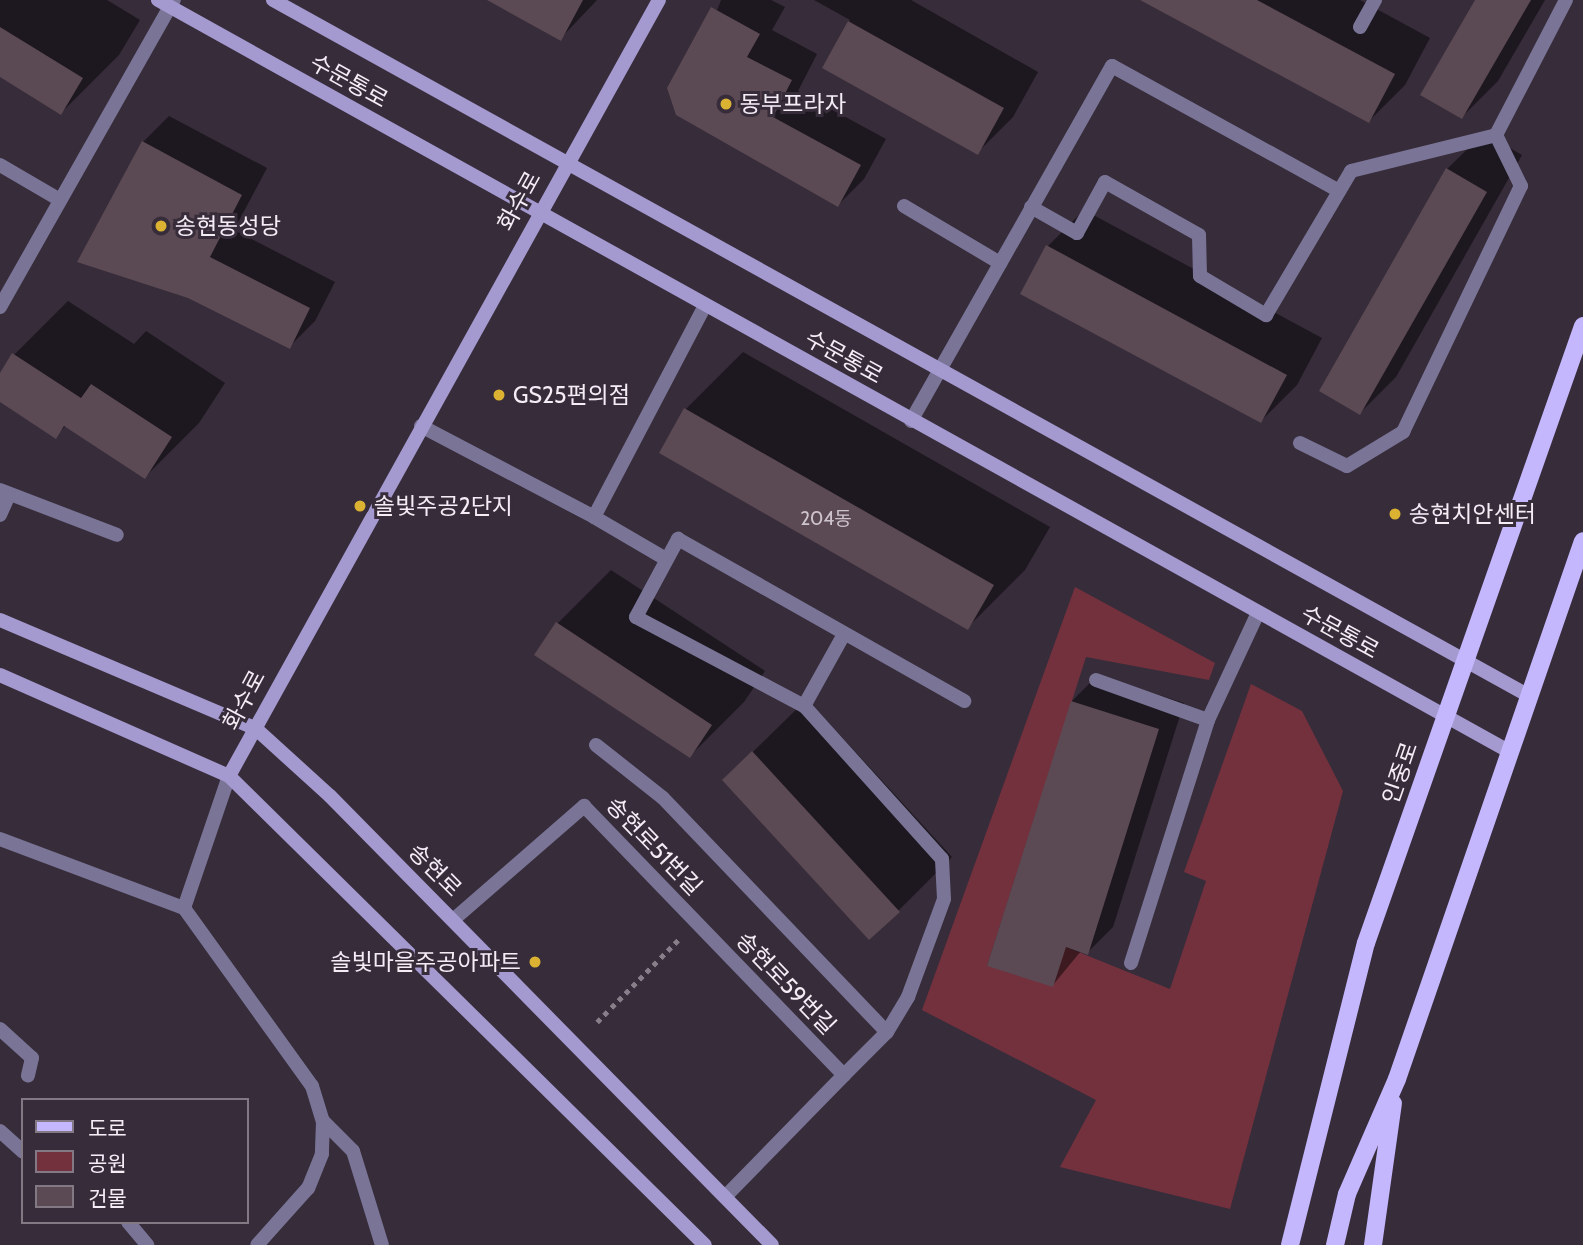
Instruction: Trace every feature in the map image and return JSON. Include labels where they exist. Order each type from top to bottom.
[{"type":"main road","name":"인중로","points":[[1290,1245],[1366,943],[1583,326]]},
{"type":"main road","points":[[1335,1245],[1347,1194],[1397,1079],[1583,541]]},
{"type":"main road","points":[[1373,1245],[1397,1079]]},
{"type":"street","name":"수문통로","points":[[273,0],[1529,696]]},
{"type":"street","name":"화수로","points":[[229,776],[659,0]]},
{"type":"street","points":[[1360,27],[1375,0]]},
{"type":"street","points":[[1031,207],[1077,233],[1105,182],[1199,234],[1200,276],[1266,315],[1351,171],[1496,135],[1566,0]]},
{"type":"street","name":"수문통로","points":[[167,2],[705,306],[1510,752]]},
{"type":"street","points":[[0,307],[5,286],[61,200],[167,2]]},
{"type":"street","points":[[911,421],[1112,66],[1339,191]]},
{"type":"street","points":[[1300,443],[1347,466],[1404,432],[1521,186],[1496,135]]},
{"type":"street","points":[[0,165],[61,200]]},
{"type":"street","points":[[904,206],[1000,262]]},
{"type":"street","points":[[594,517],[705,306]]},
{"type":"street","points":[[421,426],[594,517],[666,559]]},
{"type":"street","points":[[0,515],[4,493],[117,534]]},
{"type":"street","points":[[725,1197],[887,1032],[908,997],[944,899],[942,859],[804,706],[636,617],[678,540],[964,701]]},
{"type":"street","points":[[1131,963],[1208,720],[1258,613]]},
{"type":"street","name":"송현로","points":[[0,620],[255,728],[453,920],[772,1245]]},
{"type":"street","points":[[804,706],[844,634]]},
{"type":"street","points":[[0,675],[229,776],[705,1245]]},
{"type":"street","points":[[1097,680],[1208,720]]},
{"type":"street","points":[[596,745],[663,798],[887,1032]]},
{"type":"street","points":[[184,908],[229,776]]},
{"type":"street","name":"송현로51번길","points":[[453,920],[584,806],[696,922]]},
{"type":"street","points":[[0,839],[184,908],[312,1086],[323,1121],[322,1154],[308,1188],[257,1245]]},
{"type":"street","name":"송현로59번길","points":[[696,922],[844,1075]]},
{"type":"street","points":[[0,1029],[32,1058],[28,1076]]},
{"type":"street","points":[[323,1121],[353,1151],[382,1245]]},
{"type":"street","points":[[0,1130],[21,1150]]},
{"type":"street","points":[[130,1224],[146,1245]]},
{"type":"path","points":[[597,1022],[696,922]]},
{"type":"green space","points":[[1075,587],[1215,663],[1209,680],[1086,657],[987,966],[1066,947],[1170,989],[1206,881],[1184,872],[1251,684],[1302,711],[1343,791],[1230,1209],[1060,1167],[1096,1100],[922,1010]]},
{"type":"building","points":[[487,0],[583,0],[561,41]]},
{"type":"building","points":[[1140,0],[1257,0],[1395,74],[1369,123]]},
{"type":"building","points":[[1475,0],[1531,0],[1462,119],[1420,95]]},
{"type":"building","name":"동부프라자","points":[[711,7],[760,34],[747,57],[792,80],[773,117],[861,165],[838,207],[676,115],[667,88]]},
{"type":"building","points":[[848,21],[1004,108],[978,155],[822,68]]},
{"type":"building","points":[[0,27],[83,78],[61,115],[0,77]]},
{"type":"building","name":"송현동성당","points":[[142,141],[242,195],[210,257],[310,308],[290,349],[188,298],[77,262]]},
{"type":"building","points":[[1446,168],[1487,192],[1360,415],[1319,391]]},
{"type":"building","points":[[1046,245],[1287,375],[1261,423],[1020,294]]},
{"type":"building","points":[[12,353],[81,398],[91,384],[172,437],[145,479],[64,426],[56,439],[0,402],[0,373]]},
{"type":"building","points":[[684,408],[994,585],[968,630],[659,453]]},
{"type":"building","points":[[556,622],[712,725],[690,758],[534,655]]},
{"type":"building","points":[[1071,701],[1159,729],[1088,955],[1066,947],[1053,987],[987,966]]},
{"type":"building","points":[[752,751],[900,912],[869,940],[722,780]]},
{"type":"place","name":"동부프라자","points":[[726,104]]},
{"type":"place","name":"송현동성당","points":[[161,226]]},
{"type":"place","name":"GS25편의점","points":[[499,395]]},
{"type":"place","name":"솔빛주공2단지","points":[[360,506]]},
{"type":"place","name":"송현치안센터","points":[[1395,514]]},
{"type":"place","name":"솔빛마을주공아파트","points":[[535,962]]}]
